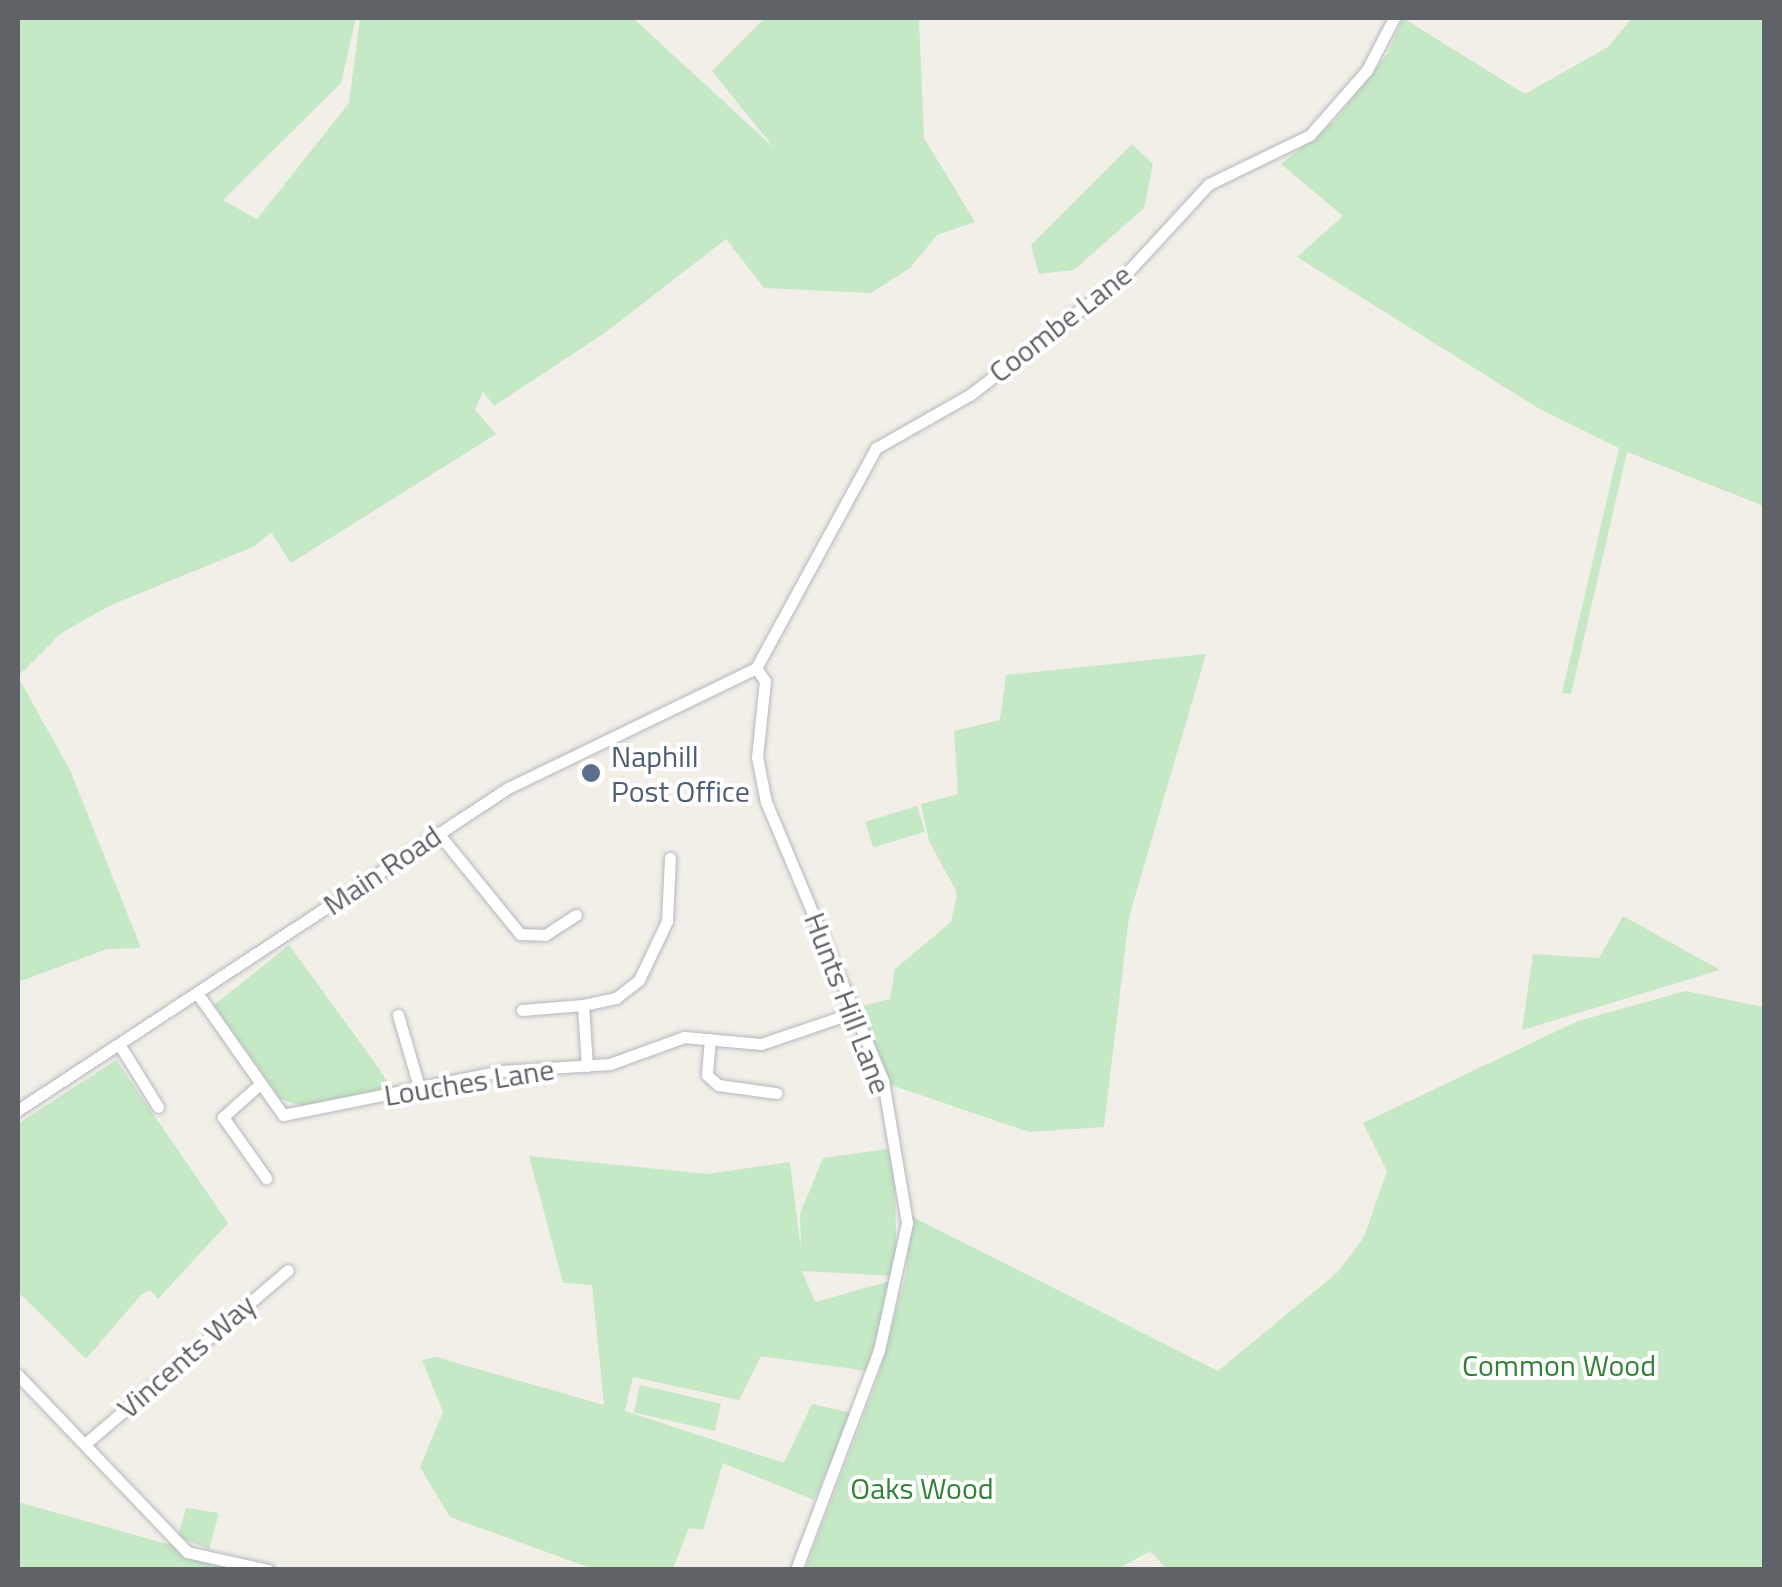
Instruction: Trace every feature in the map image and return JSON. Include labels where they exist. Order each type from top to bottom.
[{"type":"street","name":"Coombe Lane","points":[[759,664],[876,448],[970,394],[1124,276],[1217,178],[1310,135],[1367,70],[1394,18]]},
{"type":"street","name":"Main Road","points":[[18,1110],[438,834],[550,766],[759,664]]},
{"type":"street","name":"Hunts Hill Lane","points":[[759,664],[766,681],[757,757],[766,802],[883,1081],[907,1223],[879,1350],[796,1570]]},
{"type":"street","points":[[438,834],[520,934],[576,915]]},
{"type":"street","points":[[522,1010],[616,998],[639,980],[668,921],[670,858]]},
{"type":"street","name":"Louches Lane","points":[[197,993],[283,1115],[419,1087],[587,1066],[684,1037],[761,1044],[856,1012]]},
{"type":"street","points":[[583,1005],[587,1066]]},
{"type":"street","points":[[398,1015],[419,1087]]},
{"type":"street","points":[[710,1039],[707,1075],[718,1086],[776,1093]]},
{"type":"street","points":[[119,1044],[158,1108]]},
{"type":"street","points":[[260,1084],[223,1117],[266,1178]]},
{"type":"street","name":"Vincents Way","points":[[85,1444],[288,1270]]},
{"type":"street","points":[[18,1374],[187,1552],[268,1570]]},
{"type":"green space","points":[[18,18],[356,18],[341,83],[223,200],[257,219],[349,103],[360,18],[633,18],[774,148],[712,71],[765,18],[919,18],[924,138],[975,222],[937,235],[910,268],[871,293],[764,288],[726,239],[606,332],[494,406],[483,391],[475,410],[496,434],[291,563],[271,532],[255,546],[109,606],[60,634],[18,676]]},
{"type":"green space","points":[[1403,18],[1525,94],[1608,47],[1632,18],[1764,18],[1764,506],[1627,452],[1571,694],[1562,693],[1619,448],[1538,408],[1297,257],[1343,216],[1281,164],[1335,121],[1388,53]]},
{"type":"green space","points":[[1132,144],[1153,164],[1144,208],[1074,270],[1039,274],[1031,245]]},
{"type":"green space","points":[[1206,654],[1129,917],[1104,1127],[1029,1132],[888,1084],[858,1007],[890,999],[895,969],[951,922],[957,893],[929,841],[921,804],[958,794],[954,731],[1000,720],[1006,675]]},
{"type":"green space","points":[[18,677],[70,770],[141,948],[107,949],[18,982]]},
{"type":"green space","points":[[917,806],[925,832],[873,848],[865,822]]},
{"type":"green space","points":[[1623,916],[1720,970],[1522,1030],[1533,954],[1599,958]]},
{"type":"green space","points":[[289,945],[392,1088],[303,1106],[280,1099],[214,1005]]},
{"type":"green space","name":"Common Wood","points":[[1685,991],[1764,1007],[1764,1569],[1168,1570],[1150,1551],[1118,1569],[805,1570],[877,1381],[906,1274],[911,1216],[1218,1371],[1338,1272],[1364,1237],[1387,1171],[1363,1123],[1578,1021]]},
{"type":"green space","points":[[116,1060],[228,1223],[158,1299],[150,1290],[141,1295],[86,1359],[18,1292],[18,1124]]},
{"type":"green space","points":[[894,1148],[897,1276],[802,1271],[815,1302],[894,1280],[868,1371],[761,1356],[739,1400],[633,1377],[625,1411],[784,1463],[812,1404],[852,1413],[814,1500],[723,1463],[703,1530],[689,1528],[673,1569],[593,1569],[450,1517],[420,1467],[443,1412],[422,1360],[436,1357],[604,1405],[592,1285],[563,1283],[529,1156],[708,1174],[790,1162],[801,1250],[800,1214],[823,1158]]},
{"type":"green space","points":[[640,1385],[721,1404],[715,1431],[634,1412]]},
{"type":"green space","points":[[18,1502],[160,1542],[287,1569],[18,1570]]},
{"type":"green space","points":[[186,1508],[219,1513],[209,1549],[178,1537]]},
{"type":"place","name":"Naphill Post Office","points":[[591,773]]},
{"type":"park label","name":"Oaks Wood","points":[[922,1488]]}]
